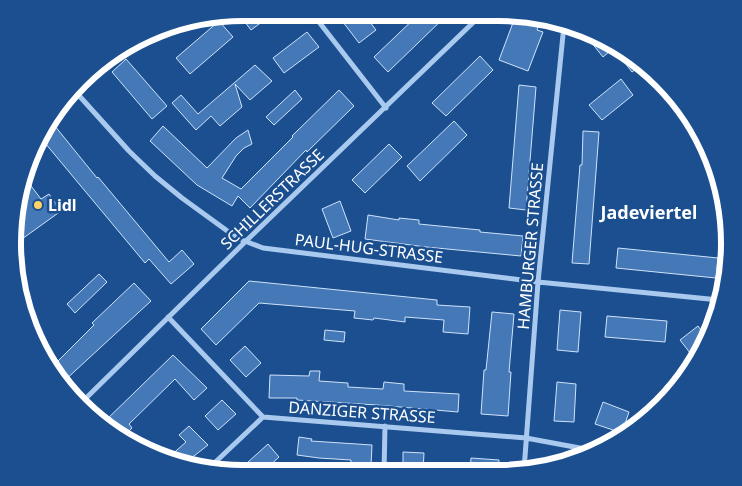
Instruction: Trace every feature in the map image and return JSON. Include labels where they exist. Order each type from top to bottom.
[{"type":"street","points":[[318,21],[386,108]]},
{"type":"street","name":"SCHILLERSTRASSE","points":[[85,399],[475,21]]},
{"type":"street","name":"HAMBURGER STRASSE","points":[[524,463],[538,282],[563,31]]},
{"type":"street","name":"PAUL-HUG-STRASSE","points":[[78,95],[129,151],[182,198],[237,238],[263,248],[538,282],[713,299]]},
{"type":"street","points":[[168,317],[263,418],[214,463]]},
{"type":"street","name":"DANZIGER STRASSE","points":[[263,418],[526,438],[583,449]]},
{"type":"street","points":[[384,465],[385,426]]},
{"type":"building","points":[[244,21],[263,21],[251,30]]},
{"type":"building","points":[[342,21],[369,21],[376,30],[359,43]]},
{"type":"building","points":[[412,21],[441,21],[388,72],[374,57]]},
{"type":"building","points":[[513,22],[539,25],[537,30],[543,32],[528,71],[499,60]]},
{"type":"building","points":[[217,23],[220,23],[233,37],[190,74],[176,58]]},
{"type":"building","points":[[307,32],[319,47],[284,73],[273,58]]},
{"type":"building","points":[[591,42],[597,44],[610,51],[603,57]]},
{"type":"building","points":[[480,56],[493,70],[446,116],[432,103]]},
{"type":"building","points":[[126,59],[167,106],[152,119],[112,72]]},
{"type":"building","points":[[627,62],[636,69],[632,72],[625,63]]},
{"type":"building","points":[[255,65],[272,81],[250,100],[235,84],[242,107],[220,126],[211,116],[196,130],[172,103],[181,95],[198,114]]},
{"type":"building","points":[[621,79],[633,95],[602,120],[589,105]]},
{"type":"building","points":[[519,85],[536,87],[526,210],[509,208]]},
{"type":"building","points":[[295,90],[302,99],[274,125],[266,117]]},
{"type":"building","points":[[339,90],[354,106],[307,152],[306,150],[250,208],[238,196],[232,206],[197,185],[150,141],[163,126],[207,168],[236,138],[248,130],[252,144],[244,148],[236,156],[222,178],[241,189]]},
{"type":"building","points":[[454,121],[467,135],[420,181],[407,166]]},
{"type":"building","points":[[55,126],[169,262],[182,250],[194,264],[171,284],[149,259],[145,263],[45,143]]},
{"type":"building","points":[[583,131],[599,132],[589,264],[572,263],[580,165],[582,165]]},
{"type":"building","points":[[389,144],[402,157],[365,193],[352,180]]},
{"type":"building","name":"Lidl","points":[[30,184],[41,199],[49,194],[61,211],[21,240],[23,214]]},
{"type":"building","points":[[340,201],[351,231],[333,238],[322,209]]},
{"type":"building","points":[[368,215],[399,220],[399,218],[419,220],[419,224],[523,236],[521,256],[365,239]]},
{"type":"building","points":[[618,248],[718,258],[716,278],[616,268]]},
{"type":"building","points":[[99,274],[107,282],[75,313],[67,304]]},
{"type":"building","points":[[249,281],[437,300],[437,305],[470,307],[468,334],[443,332],[444,320],[405,317],[405,322],[374,318],[373,320],[354,318],[355,311],[259,303],[216,345],[201,329]]},
{"type":"building","points":[[134,283],[151,301],[67,378],[57,362],[94,325],[92,323]]},
{"type":"building","points":[[560,310],[581,312],[578,352],[557,350]]},
{"type":"building","points":[[492,312],[514,314],[509,372],[511,372],[508,416],[481,414],[484,370],[486,370]]},
{"type":"building","points":[[607,316],[667,321],[665,342],[605,337]]},
{"type":"building","points":[[698,326],[702,332],[691,354],[680,340]]},
{"type":"building","points":[[325,330],[345,332],[344,342],[324,340]]},
{"type":"building","points":[[245,346],[261,363],[246,377],[230,360]]},
{"type":"building","points":[[173,355],[207,388],[194,400],[175,379],[129,424],[132,428],[128,432],[108,419]]},
{"type":"building","points":[[310,371],[320,371],[319,381],[348,383],[348,387],[383,389],[384,382],[404,384],[404,391],[459,394],[458,412],[297,400],[297,398],[269,398],[270,375],[309,376]]},
{"type":"building","points":[[674,379],[667,388],[665,386]]},
{"type":"building","points":[[557,382],[576,384],[574,422],[554,421]]},
{"type":"building","points":[[222,400],[236,414],[218,430],[205,416]]},
{"type":"building","points":[[603,402],[629,412],[625,425],[616,431],[595,424]]},
{"type":"building","points":[[189,426],[208,445],[191,458],[173,453],[186,442],[179,435]]},
{"type":"building","points":[[299,437],[312,439],[311,441],[372,445],[371,465],[351,463],[351,460],[297,455]]},
{"type":"building","points":[[268,444],[279,457],[270,465],[245,465]]},
{"type":"building","points":[[403,452],[424,453],[423,465],[403,465]]},
{"type":"building","points":[[471,458],[499,460],[499,465],[471,465]]},
{"type":"place","name":"Lidl","points":[[38,205]]},
{"type":"district","name":"Jadeviertel","points":[[649,212]]}]
